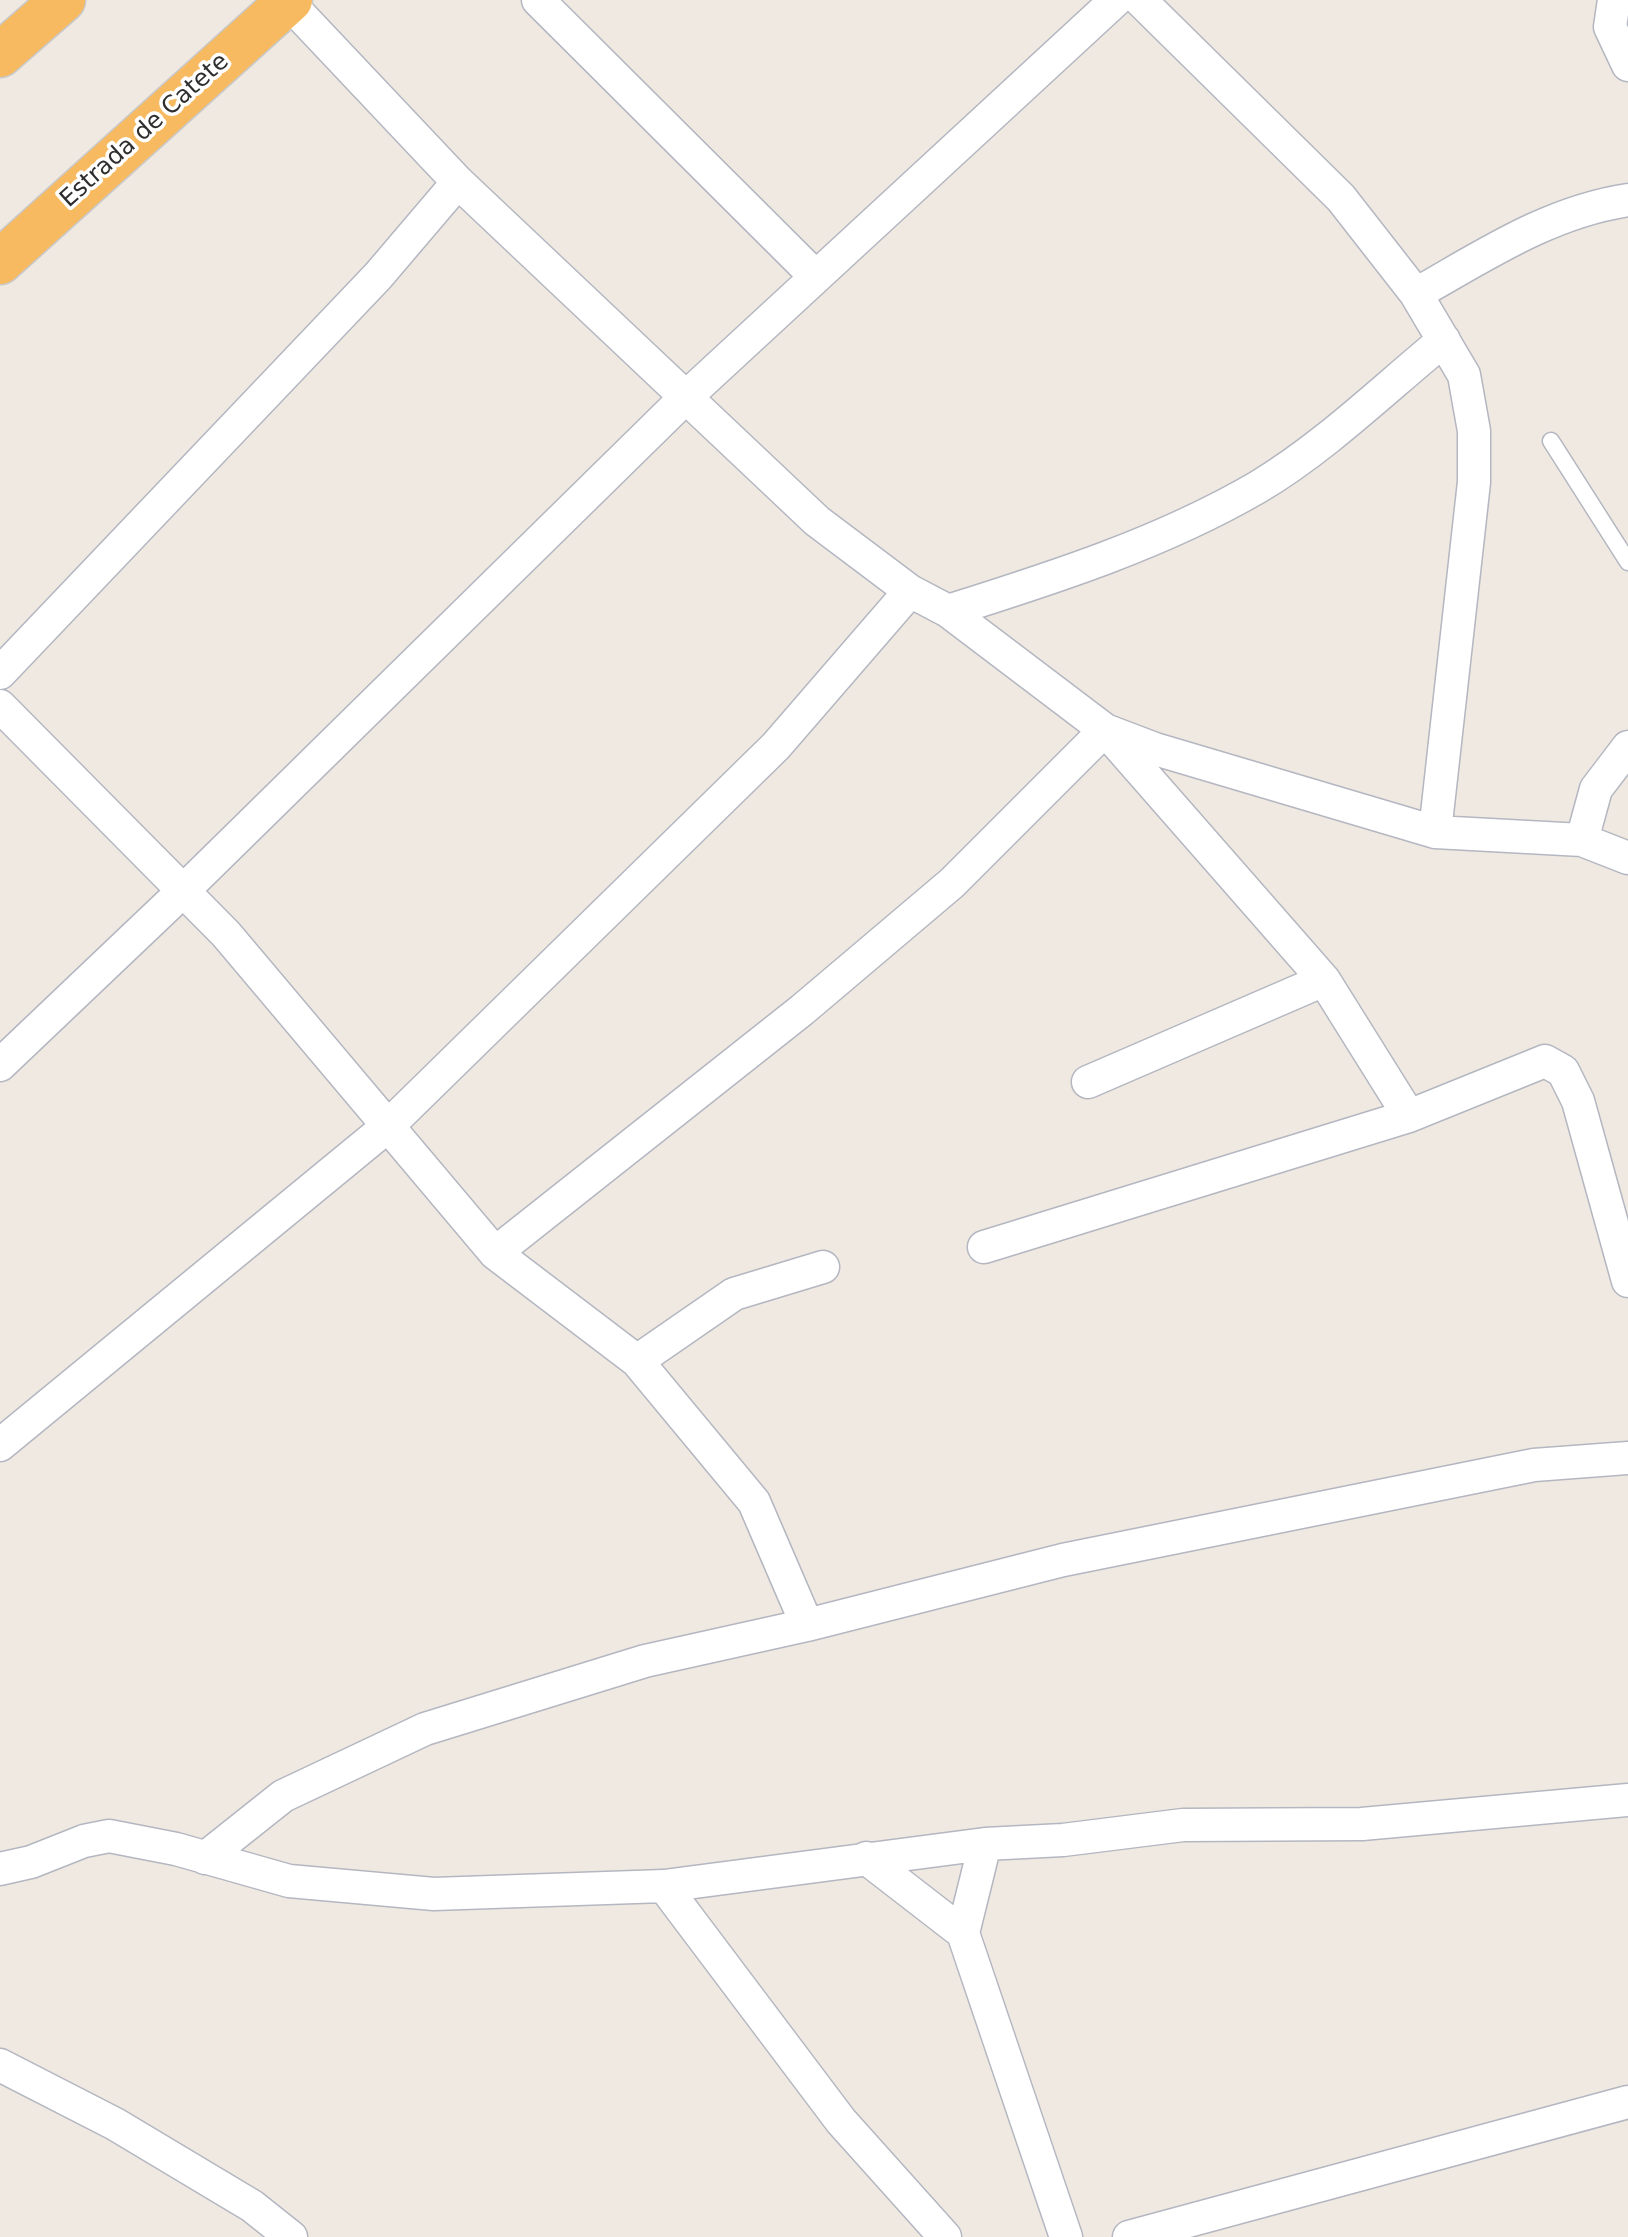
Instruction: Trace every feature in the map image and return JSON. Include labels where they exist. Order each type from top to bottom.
[{"type":"highway","points":[[0,55],[63,0]]},
{"type":"highway","name":"Estrada de Catete","points":[[0,262],[289,1]]},
{"type":"street","points":[[538,0],[816,277]]},
{"type":"street","points":[[0,1065],[183,891],[686,397],[1116,0]]},
{"type":"street","points":[[1140,0],[1341,198],[1416,294],[1464,375],[1474,431],[1474,482],[1435,832]]},
{"type":"street","points":[[1614,0],[1610,27],[1628,65]]},
{"type":"street","points":[[289,1],[458,182],[817,521],[910,591],[948,611],[1105,730],[1324,980],[1409,1116]]},
{"type":"street","points":[[0,673],[378,276],[458,182]]},
{"type":"street","points":[[1416,294],[1544,222],[1599,204],[1628,200]]},
{"type":"street","points":[[948,611],[1052,578],[1143,543],[1258,487],[1316,445],[1444,340]]},
{"type":"street","points":[[4,1432],[388,1126],[776,746],[910,591]]},
{"type":"street","points":[[0,706],[226,934],[495,1253],[637,1361],[754,1502],[807,1625]]},
{"type":"street","points":[[1105,730],[1155,749],[1435,832],[1582,840],[1628,858]]},
{"type":"street","points":[[495,1253],[802,1010],[952,883],[1105,730]]},
{"type":"street","points":[[1582,840],[1596,789],[1628,747]]},
{"type":"street","points":[[1088,1082],[1324,980]]},
{"type":"street","points":[[984,1247],[1409,1116],[1545,1061],[1563,1071],[1578,1101],[1628,1281]]},
{"type":"street","points":[[637,1361],[734,1294],[823,1267]]},
{"type":"street","points":[[205,1858],[283,1796],[425,1729],[645,1661],[1123,1548],[1534,1465],[1628,1458]]},
{"type":"street","points":[[0,1869],[109,1836],[289,1881],[434,1894],[664,1886],[985,1844],[1063,1840],[1183,1825],[1362,1824],[1628,1800]]},
{"type":"street","points":[[985,1844],[963,1933],[1066,2237]]},
{"type":"street","points":[[866,1858],[963,1933]]},
{"type":"street","points":[[664,1886],[841,2121],[945,2237]]},
{"type":"street","points":[[0,2065],[115,2124],[252,2206],[291,2237]]},
{"type":"street","points":[[1129,2237],[1628,2102]]},
{"type":"lane","points":[[1551,441],[1628,562]]}]
